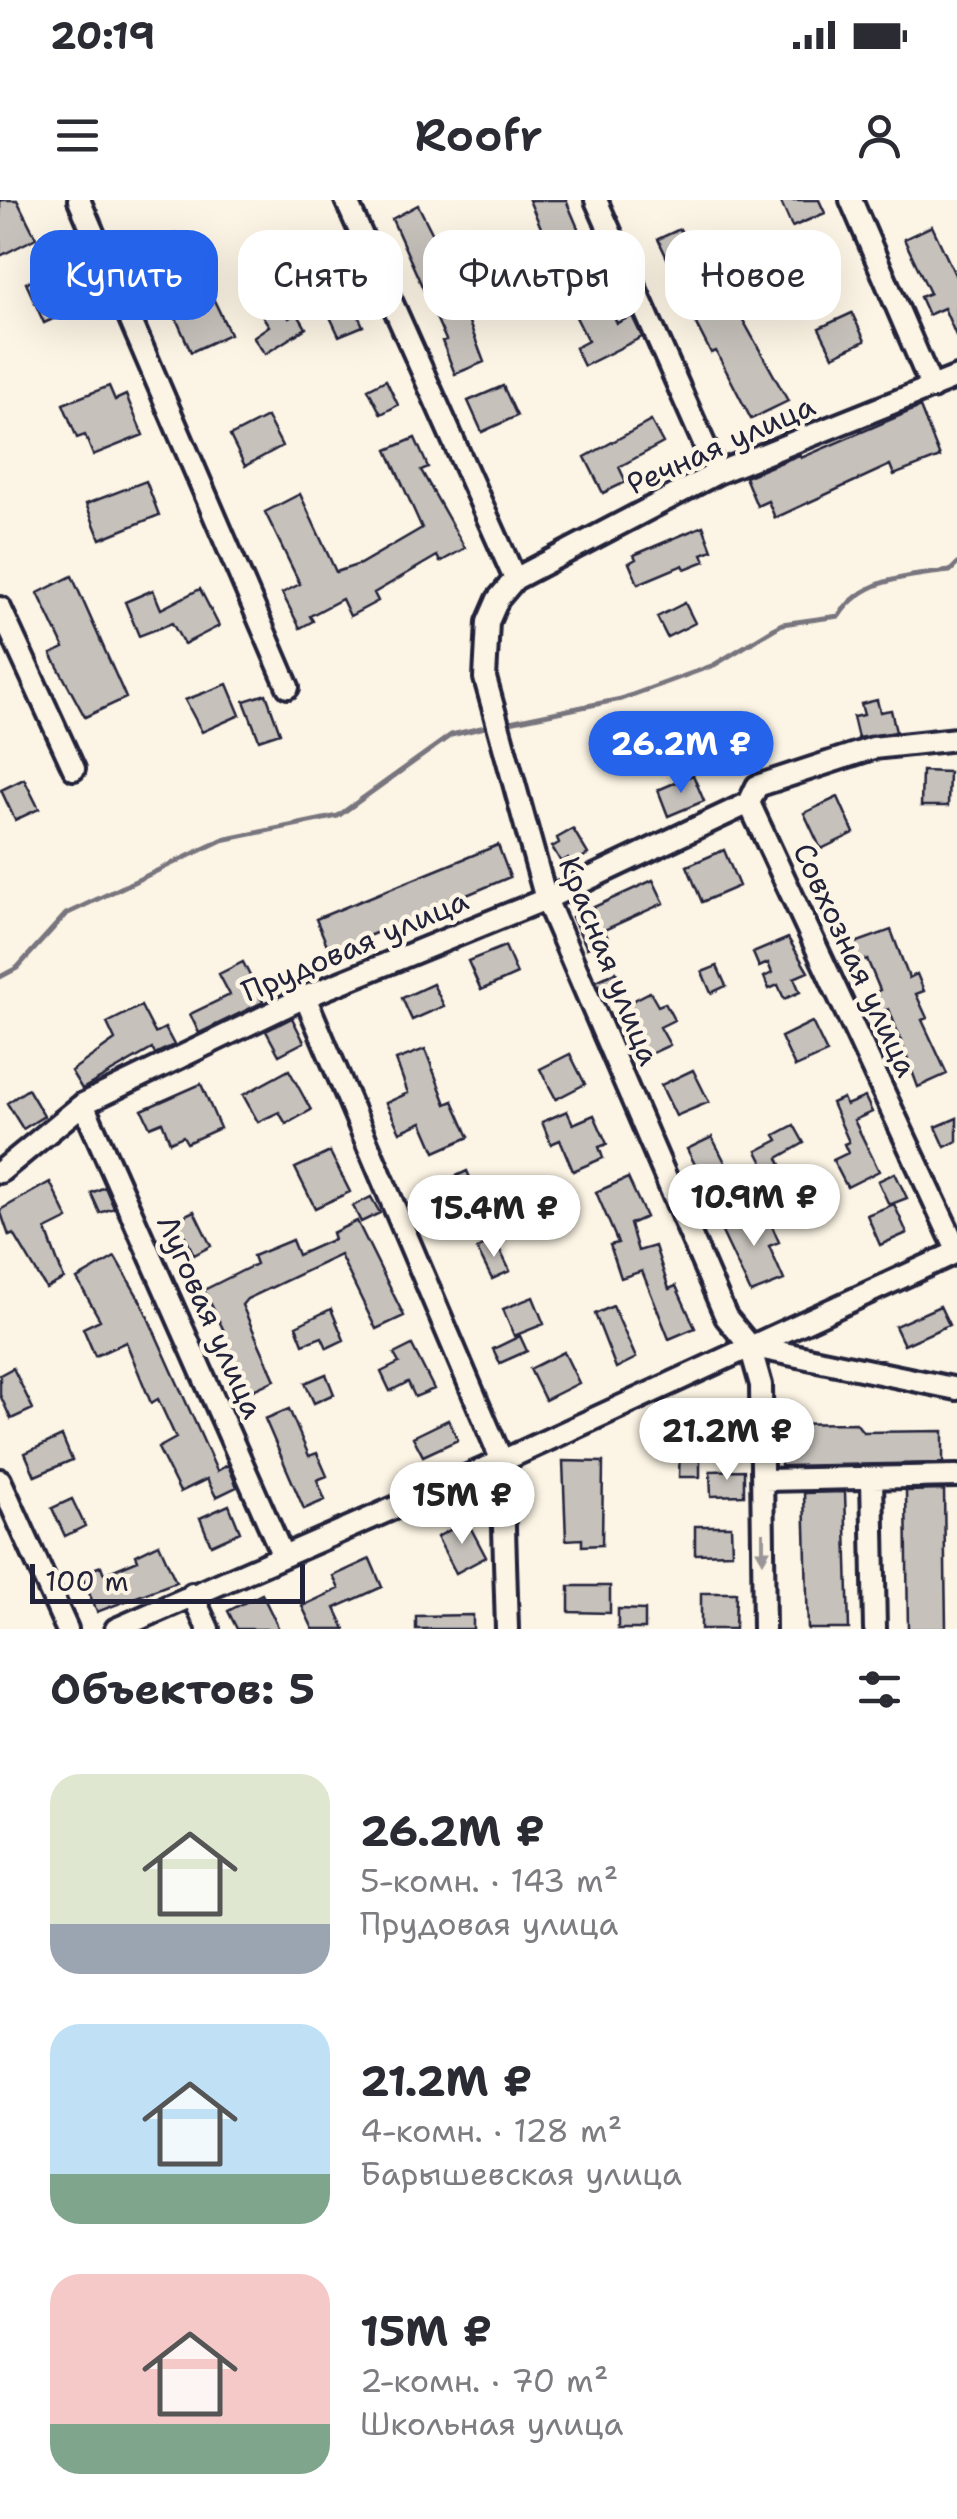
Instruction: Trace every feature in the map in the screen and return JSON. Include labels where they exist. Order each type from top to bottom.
[{"type":"street","points":[[79,200],[288,687]]},
{"type":"street","points":[[346,200],[515,579]]},
{"type":"street","points":[[596,200],[716,472]]},
{"type":"street","points":[[850,200],[932,388]]},
{"type":"street","name":"Речная улица","points":[[515,579],[716,472],[957,378]]},
{"type":"street","name":"Красная улица","points":[[515,579],[498,599],[488,622],[485,678],[546,898],[726,1317],[750,1346]]},
{"type":"street","points":[[0,608],[74,769]]},
{"type":"street","name":"Прудовая улица","points":[[0,1172],[83,1104],[304,997],[546,898],[749,804],[758,786],[874,748],[957,739]]},
{"type":"street","name":"Совхозная улица","points":[[749,804],[957,1251]]},
{"type":"street","points":[[304,997],[502,1461],[507,1629]]},
{"type":"street","name":"Луговая улица","points":[[83,1104],[282,1554]]},
{"type":"street","points":[[116,1629],[502,1461],[957,1251]]},
{"type":"street","points":[[750,1346],[956,1393]]},
{"type":"street","points":[[750,1346],[761,1385],[764,1629]]},
{"type":"street","points":[[763,1480],[957,1476]]},
{"type":"street","points":[[872,1478],[876,1629]]},
{"type":"street","points":[[0,1480],[66,1629]]},
{"type":"street","points":[[192,1594],[208,1629]]},
{"type":"building","points":[[0,200],[17,200],[32,230],[30,241],[0,256]]},
{"type":"building","points":[[529,200],[566,200],[579,230],[542,230]]},
{"type":"building","points":[[780,200],[819,200],[825,213],[792,227]]},
{"type":"building","points":[[418,205],[431,230],[423,230],[423,288],[403,244],[403,230],[397,230],[392,219]]},
{"type":"building","points":[[932,226],[957,279],[957,338],[944,308],[928,315],[920,297],[930,293],[904,239]]},
{"type":"building","points":[[665,236],[665,254],[658,239]]},
{"type":"building","points":[[218,309],[230,334],[191,352],[177,320],[218,320]]},
{"type":"building","points":[[852,313],[865,341],[833,356],[819,328]]},
{"type":"building","points":[[265,320],[301,320],[306,328],[265,354],[253,337],[269,326]]},
{"type":"building","points":[[332,320],[360,320],[363,326],[339,336]]},
{"type":"building","points":[[437,320],[468,320],[484,362],[455,374],[442,341],[446,340]]},
{"type":"building","points":[[578,320],[634,320],[642,337],[584,366],[575,348],[588,341]]},
{"type":"building","points":[[694,320],[743,320],[788,401],[751,419],[716,351],[711,353]]},
{"type":"building","points":[[386,380],[398,405],[381,414],[368,389]]},
{"type":"building","points":[[109,386],[115,400],[126,395],[143,435],[93,455],[85,435],[77,438],[63,404]]},
{"type":"building","points":[[503,386],[517,416],[482,432],[468,401]]},
{"type":"building","points":[[920,407],[940,457],[894,475],[890,465],[775,518],[768,501],[757,506],[745,477],[799,455],[801,458]]},
{"type":"building","points":[[267,417],[282,446],[245,466],[230,436]]},
{"type":"building","points":[[651,421],[663,443],[619,467],[626,482],[603,493],[585,457]]},
{"type":"building","points":[[415,438],[428,467],[421,470],[465,548],[440,562],[437,556],[374,593],[378,601],[350,616],[342,599],[310,616],[313,621],[300,628],[282,593],[300,584],[265,512],[300,494],[336,572],[360,564],[422,528],[387,450]]},
{"type":"building","points":[[146,481],[159,515],[100,539],[86,504]]},
{"type":"building","points":[[703,526],[712,550],[702,554],[705,561],[685,569],[683,565],[638,584],[629,563],[636,559],[634,555]]},
{"type":"building","points":[[72,576],[126,698],[85,717],[51,654],[64,648],[38,593]]},
{"type":"building","points":[[200,589],[219,626],[184,644],[172,623],[139,636],[125,602],[153,590],[161,609]]},
{"type":"building","points":[[685,603],[695,623],[667,637],[657,617]]},
{"type":"building","points":[[227,684],[240,715],[202,732],[185,700]]},
{"type":"building","points":[[266,694],[280,733],[259,740],[244,701]]},
{"type":"building","points":[[877,700],[880,712],[891,710],[896,732],[858,738],[853,717],[864,715],[861,704]]},
{"type":"building","points":[[922,771],[949,772],[948,806],[921,806]]},
{"type":"building","points":[[693,775],[704,801],[668,816],[658,790]]},
{"type":"building","points":[[24,779],[39,809],[15,820],[1,790]]},
{"type":"building","points":[[838,797],[854,833],[821,849],[804,813]]},
{"type":"building","points":[[573,829],[588,854],[571,864],[568,858],[561,862],[552,847],[559,843],[557,838]]},
{"type":"building","points":[[498,845],[510,877],[330,952],[316,919]]},
{"type":"building","points":[[724,850],[739,886],[702,902],[687,866]]},
{"type":"building","points":[[653,880],[664,903],[604,930],[608,938],[587,948],[572,917]]},
{"type":"building","points":[[891,930],[909,978],[917,974],[924,991],[916,994],[927,1018],[922,1020],[947,1074],[918,1087],[889,1009],[882,1012],[874,993],[880,990],[867,959],[849,966],[841,948]]},
{"type":"building","points":[[788,938],[808,972],[794,978],[800,992],[784,999],[778,985],[769,989],[764,977],[772,973],[768,963],[759,967],[753,953]]},
{"type":"building","points":[[505,946],[517,974],[481,990],[468,961]]},
{"type":"building","points":[[243,962],[263,1002],[199,1033],[190,1014],[230,995],[219,974]]},
{"type":"building","points":[[717,966],[726,986],[711,993],[702,972]]},
{"type":"building","points":[[616,972],[622,988],[603,996],[596,981]]},
{"type":"building","points":[[433,984],[444,1006],[412,1020],[402,998]]},
{"type":"building","points":[[650,992],[658,1006],[665,1003],[674,1020],[660,1027],[670,1045],[646,1056],[621,1007]]},
{"type":"building","points":[[141,1006],[155,1033],[165,1028],[174,1045],[155,1054],[152,1049],[82,1089],[71,1071],[115,1040],[107,1023]]},
{"type":"building","points":[[292,1018],[304,1042],[279,1055],[266,1031]]},
{"type":"building","points":[[812,1022],[827,1053],[795,1067],[781,1037]]},
{"type":"building","points":[[425,1049],[446,1104],[453,1101],[469,1137],[435,1152],[422,1122],[400,1132],[386,1103],[408,1093],[396,1060]]},
{"type":"building","points":[[570,1054],[585,1084],[556,1099],[540,1069]]},
{"type":"building","points":[[289,1070],[311,1110],[286,1124],[279,1112],[258,1122],[243,1095]]},
{"type":"building","points":[[693,1070],[709,1102],[676,1116],[661,1085]]},
{"type":"building","points":[[201,1084],[220,1128],[187,1143],[183,1136],[170,1142],[162,1122],[150,1127],[142,1110]]},
{"type":"building","points":[[28,1089],[44,1116],[23,1129],[7,1103]]},
{"type":"building","points":[[865,1097],[872,1112],[854,1120],[879,1171],[847,1187],[833,1160],[848,1153],[844,1144],[849,1142],[832,1103],[843,1098],[846,1105]]},
{"type":"building","points":[[567,1111],[573,1124],[594,1115],[607,1144],[599,1147],[603,1158],[573,1171],[560,1140],[551,1144],[542,1122]]},
{"type":"building","points":[[957,1118],[957,1141],[945,1147],[936,1127]]},
{"type":"building","points":[[794,1125],[804,1143],[778,1158],[793,1192],[781,1198],[757,1151],[778,1140],[775,1135]]},
{"type":"building","points":[[712,1137],[729,1170],[704,1182],[687,1149]]},
{"type":"building","points":[[330,1152],[350,1192],[315,1208],[295,1168]]},
{"type":"building","points":[[467,1171],[474,1187],[491,1179],[503,1205],[459,1226],[439,1184]]},
{"type":"building","points":[[895,1173],[907,1198],[889,1205],[878,1181]]},
{"type":"building","points":[[628,1178],[646,1217],[630,1224],[638,1251],[655,1246],[669,1289],[676,1286],[695,1328],[669,1339],[642,1271],[621,1278],[610,1245],[618,1243],[596,1192]]},
{"type":"building","points":[[50,1182],[68,1219],[46,1230],[64,1279],[46,1288],[14,1234],[9,1236],[0,1210]]},
{"type":"building","points":[[105,1187],[114,1208],[100,1213],[91,1193]]},
{"type":"building","points":[[371,1197],[380,1213],[361,1222],[353,1206]]},
{"type":"building","points":[[894,1204],[907,1233],[880,1245],[867,1215]]},
{"type":"building","points":[[764,1208],[779,1242],[769,1246],[784,1280],[751,1293],[719,1226]]},
{"type":"building","points":[[194,1211],[211,1246],[194,1255],[177,1219]]},
{"type":"building","points":[[357,1221],[404,1316],[376,1329],[340,1255],[247,1299],[242,1305],[275,1380],[240,1396],[215,1339],[226,1335],[204,1290],[256,1264],[253,1256],[292,1240],[298,1255],[334,1239],[332,1233]]},
{"type":"building","points":[[495,1240],[510,1271],[492,1279],[477,1249]]},
{"type":"building","points":[[115,1257],[141,1302],[217,1471],[228,1465],[237,1487],[216,1497],[207,1479],[180,1492],[158,1448],[176,1438],[158,1399],[151,1403],[126,1342],[95,1356],[83,1328],[100,1320],[77,1279]]},
{"type":"building","points":[[533,1297],[544,1324],[514,1336],[503,1309]]},
{"type":"building","points":[[613,1306],[636,1358],[616,1368],[595,1314]]},
{"type":"building","points":[[940,1306],[949,1325],[904,1345],[895,1326]]},
{"type":"building","points":[[331,1309],[344,1340],[327,1348],[322,1337],[303,1344],[296,1326]]},
{"type":"building","points":[[520,1336],[527,1351],[500,1363],[493,1349]]},
{"type":"building","points":[[412,1345],[434,1389],[415,1397],[408,1382],[390,1391],[381,1372],[399,1363],[394,1354]]},
{"type":"building","points":[[564,1352],[579,1383],[545,1400],[530,1369]]},
{"type":"building","points":[[13,1368],[33,1409],[11,1419],[0,1395],[0,1375]]},
{"type":"building","points":[[326,1374],[334,1394],[314,1403],[305,1383]]},
{"type":"building","points":[[289,1409],[309,1456],[317,1453],[327,1476],[317,1480],[325,1500],[304,1509],[265,1419]]},
{"type":"building","points":[[448,1420],[458,1440],[423,1456],[413,1437]]},
{"type":"building","points":[[856,1423],[863,1432],[943,1431],[943,1463],[781,1466],[782,1424]]},
{"type":"building","points":[[62,1436],[72,1460],[35,1476],[25,1453]]},
{"type":"building","points":[[680,1443],[700,1443],[700,1477],[679,1477]]},
{"type":"building","points":[[563,1461],[603,1462],[602,1545],[582,1546],[582,1539],[566,1540]]},
{"type":"building","points":[[744,1470],[744,1495],[711,1496],[710,1471]]},
{"type":"building","points":[[944,1490],[946,1629],[908,1629],[906,1491]]},
{"type":"building","points":[[845,1492],[849,1629],[808,1629],[804,1493]]},
{"type":"building","points":[[72,1499],[85,1526],[65,1536],[52,1508]]},
{"type":"building","points":[[229,1505],[240,1532],[211,1545],[200,1518]]},
{"type":"building","points":[[467,1521],[486,1557],[456,1573],[437,1537]]},
{"type":"building","points":[[695,1526],[731,1526],[732,1553],[695,1554]]},
{"type":"building","points":[[159,1544],[176,1582],[97,1612],[81,1574],[101,1566],[104,1574],[138,1560],[136,1555]]},
{"type":"building","points":[[370,1559],[382,1587],[335,1608],[345,1629],[313,1629],[302,1606],[339,1589],[333,1576]]},
{"type":"building","points":[[569,1586],[610,1586],[610,1613],[569,1612]]},
{"type":"building","points":[[701,1593],[736,1593],[735,1629],[701,1629]]},
{"type":"building","points":[[262,1594],[279,1629],[237,1629],[228,1611]]},
{"type":"building","points":[[618,1609],[645,1610],[645,1629],[618,1629]]},
{"type":"building","points":[[473,1615],[473,1629],[416,1629],[416,1616]]},
{"type":"waterway","points":[[505,723],[621,699],[714,665],[782,624],[839,616],[849,603],[874,586],[903,577],[950,571],[957,564]]},
{"type":"waterway","points":[[0,977],[17,968],[66,914],[222,840],[338,816],[451,735],[494,725]]}]
